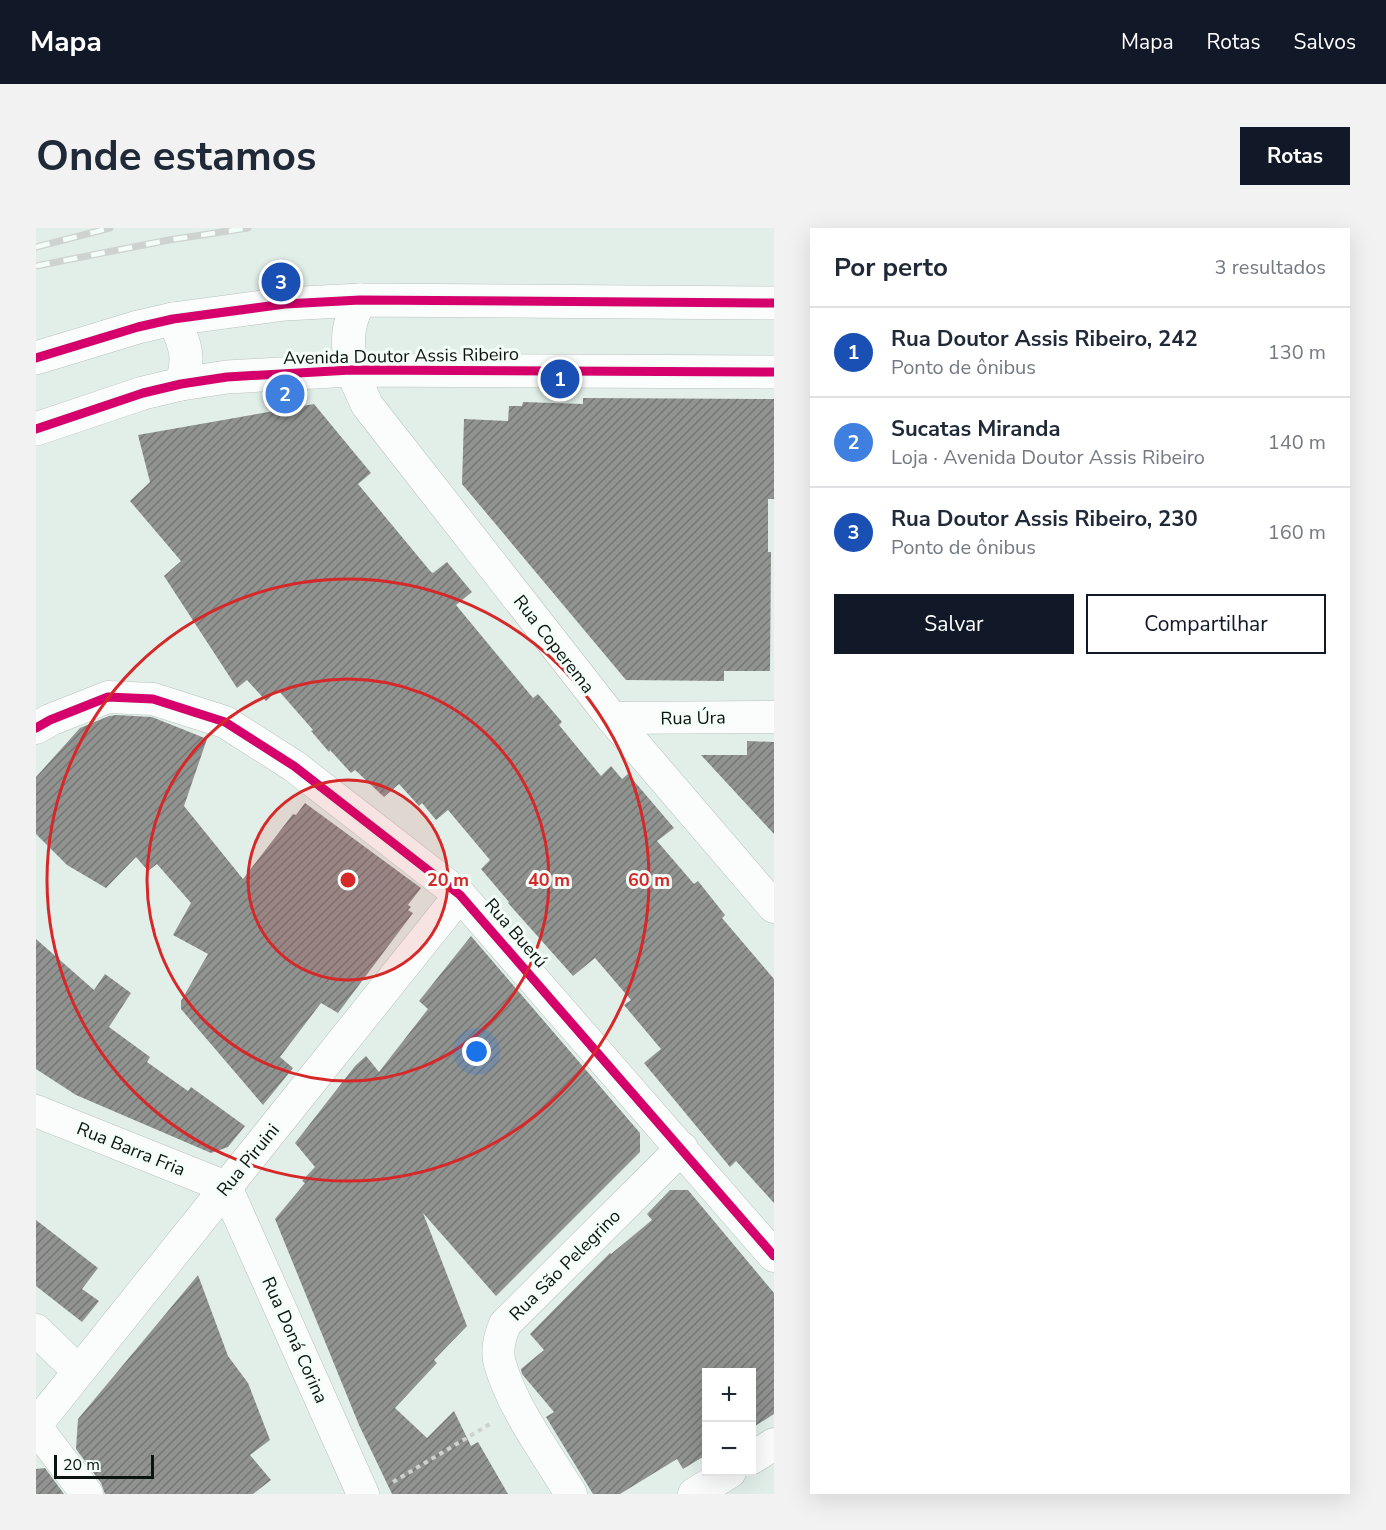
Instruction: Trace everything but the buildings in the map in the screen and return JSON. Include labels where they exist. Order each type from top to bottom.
[{"type":"main road","points":[[36,358],[138,327],[173,319],[285,304],[360,300],[774,303]]},
{"type":"main road","points":[[351,370],[347,339],[351,317],[360,300]]},
{"type":"main road","points":[[173,319],[182,336],[186,355],[186,371],[181,384]]},
{"type":"main road","name":"Avenida Doutor Assis Ribeiro","points":[[36,429],[87,411],[181,384],[227,377],[351,370],[774,372]]},
{"type":"street","name":"Rua Coperema","points":[[351,370],[367,405],[612,718],[774,906]]},
{"type":"street","name":"Rua Buerú","points":[[36,728],[50,720],[108,697],[153,699],[225,722],[294,766],[460,895],[774,1256]]},
{"type":"street","name":"Rua Úra","points":[[612,718],[774,717]]},
{"type":"street","name":"Rua Piruini","points":[[36,1426],[460,895]]},
{"type":"street","name":"Rua Barra Fria","points":[[36,1111],[226,1187]]},
{"type":"street","name":"Rua São Pelegrino","points":[[571,1494],[518,1407],[499,1362],[499,1338],[506,1324],[682,1148]]},
{"type":"street","name":"Rua Doná Corina","points":[[226,1187],[376,1489]]},
{"type":"street","points":[[36,1330],[78,1371]]},
{"type":"street","points":[[36,1426],[87,1494]]},
{"type":"street","points":[[756,1455],[774,1444]]},
{"type":"street","points":[[694,1494],[723,1476]]},
{"type":"path","points":[[376,1489],[518,1407]]},
{"type":"railway","points":[[36,247],[110,228]]},
{"type":"railway","points":[[36,266],[169,240],[248,228]]},
{"type":"cycle path","points":[[36,358],[138,327],[173,319],[285,304],[360,300],[774,303]]},
{"type":"cycle path","points":[[36,429],[143,393],[227,377],[351,370],[774,372]]},
{"type":"cycle path","points":[[36,728],[50,720],[108,697],[153,699],[225,722],[294,766],[460,895],[774,1256]]},
{"type":"place","name":"Rua Doutor Assis Ribeiro, 230","points":[[281,282]]},
{"type":"place","name":"Rua Doutor Assis Ribeiro, 242","points":[[560,379]]},
{"type":"place","name":"Sucatas Miranda","points":[[285,394]]}]
